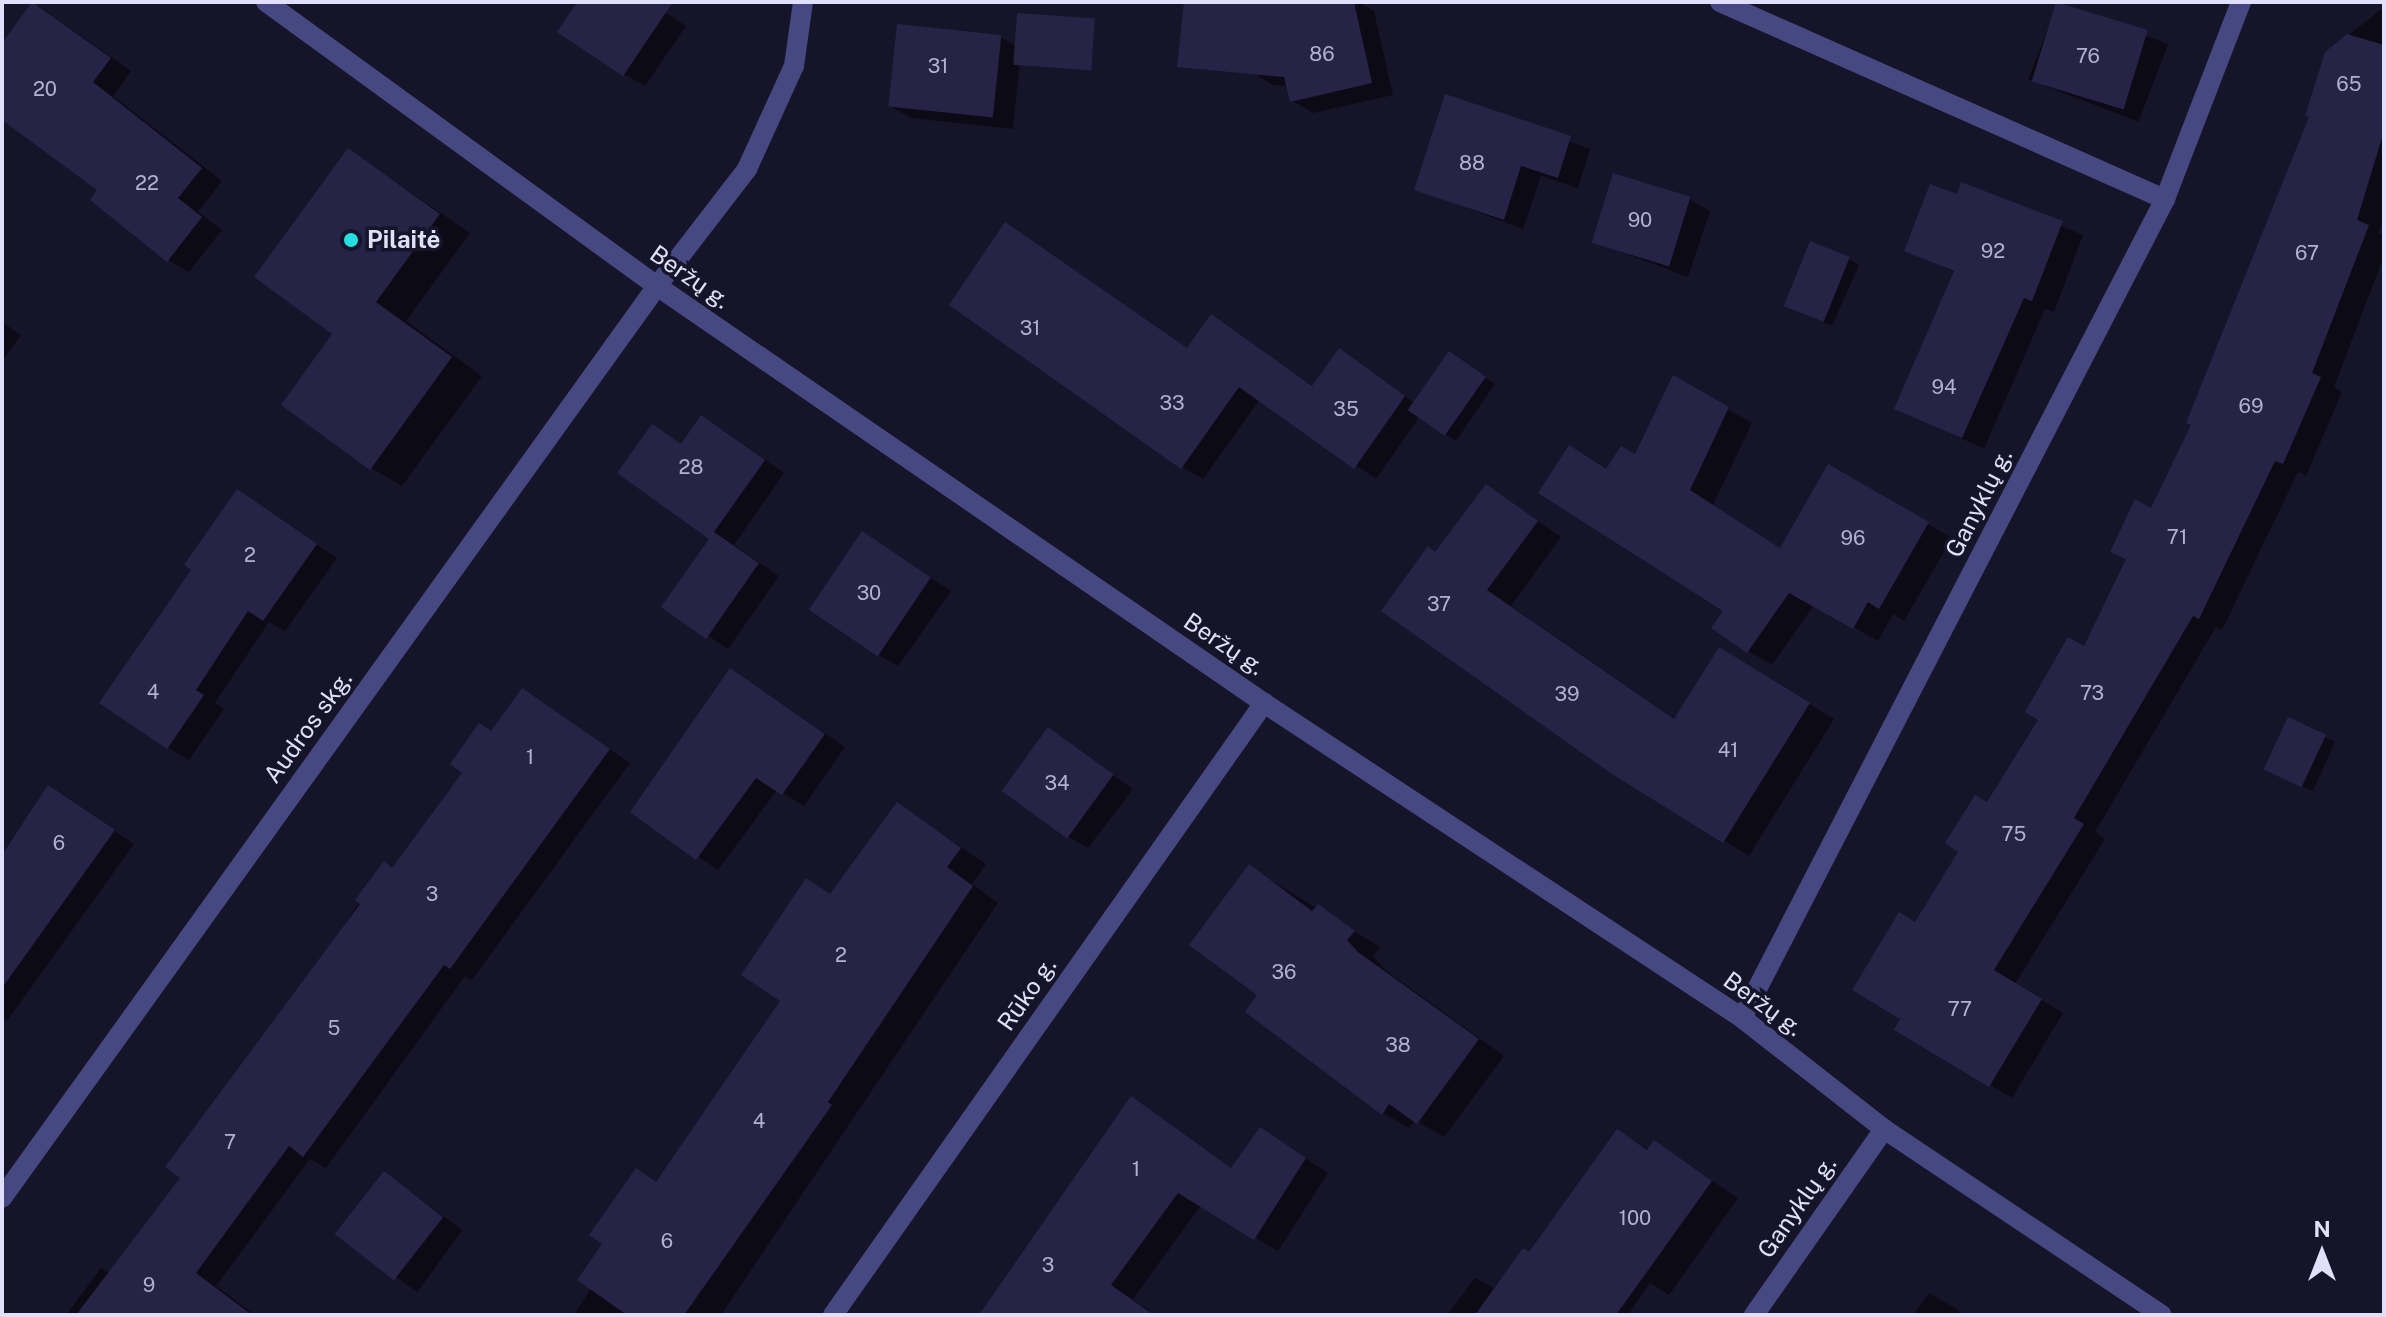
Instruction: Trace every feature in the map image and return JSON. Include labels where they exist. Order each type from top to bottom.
[{"type":"street","name":"Beržų g.","points":[[266,2],[657,286],[1264,703],[1742,1018],[1884,1129],[2162,1315]]},
{"type":"street","name":"Audros skg.","points":[[2,1198],[657,286],[747,169],[794,66],[803,2]]},
{"type":"street","points":[[1720,2],[2165,199]]},
{"type":"street","name":"Ganyklų g.","points":[[1742,1018],[2165,199],[2241,2]]},
{"type":"street","name":"Rūko g.","points":[[833,1315],[1264,703]]},
{"type":"street","name":"Ganyklų g.","points":[[1754,1315],[1884,1129]]},
{"type":"building","points":[[32,2],[111,58],[93,82],[202,168],[178,198],[202,217],[167,262],[90,200],[97,190],[2,120],[2,43]]},
{"type":"building","points":[[577,2],[673,2],[623,76],[557,32]]},
{"type":"building","points":[[1184,2],[1354,2],[1372,83],[1290,102],[1284,77],[1177,67]]},
{"type":"building","points":[[2056,2],[2148,30],[2124,109],[2032,81]]},
{"type":"building","points":[[1017,13],[1095,18],[1091,70],[1013,65]]},
{"type":"building","points":[[897,24],[1001,35],[993,118],[888,107]]},
{"type":"building","points":[[2347,34],[2384,45],[2384,131],[2357,220],[2369,225],[2312,373],[2321,377],[2283,464],[2275,461],[2199,619],[2193,616],[2074,818],[2084,824],[1994,970],[2042,999],[1989,1087],[1894,1030],[1900,1019],[1852,990],[1899,912],[1915,922],[1958,852],[1945,843],[1975,795],[1987,802],[2038,720],[2025,712],[2068,637],[2084,646],[2126,559],[2110,552],[2135,499],[2151,508],[2191,425],[2186,423],[2309,117],[2305,116],[2325,52]]},
{"type":"building","points":[[1445,94],[1571,136],[1558,178],[1521,166],[1504,220],[1414,190]]},
{"type":"building","points":[[348,148],[440,214],[376,302],[452,357],[370,470],[281,405],[332,334],[254,277]]},
{"type":"building","points":[[1613,173],[1690,197],[1669,266],[1592,243]]},
{"type":"building","points":[[1961,182],[2063,221],[2032,301],[2024,298],[1962,438],[1894,409],[1954,271],[1904,251],[1930,184],[1957,194]]},
{"type":"building","points":[[1005,222],[1187,348],[1211,314],[1312,386],[1339,348],[1405,396],[1354,469],[1239,387],[1181,469],[949,305]]},
{"type":"building","points":[[1810,241],[1850,257],[1824,322],[1784,306]]},
{"type":"building","points":[[1449,351],[1486,377],[1445,436],[1408,410]]},
{"type":"building","points":[[1673,375],[1729,407],[1690,490],[1780,548],[1828,464],[1929,522],[1879,609],[1868,602],[1853,629],[1789,593],[1747,653],[1711,628],[1723,611],[1538,493],[1569,445],[1606,469],[1621,446],[1635,454]]},
{"type":"building","points":[[701,415],[765,460],[714,532],[759,563],[706,639],[661,607],[709,539],[617,473],[652,424],[681,444]]},
{"type":"building","points":[[1486,484],[1538,521],[1487,590],[1674,719],[1719,647],[1810,703],[1723,843],[1612,774],[1381,611],[1428,546],[1435,552]]},
{"type":"building","points":[[237,489],[317,544],[263,621],[248,611],[196,690],[204,695],[167,749],[99,703],[191,570],[184,565]]},
{"type":"building","points":[[862,531],[931,577],[878,656],[809,610]]},
{"type":"building","points":[[730,668],[825,734],[782,795],[756,778],[696,860],[630,812]]},
{"type":"building","points":[[522,688],[610,749],[450,969],[444,965],[303,1157],[289,1146],[196,1273],[252,1315],[76,1315],[180,1178],[165,1167],[360,904],[355,900],[384,861],[392,868],[462,773],[450,764],[479,723],[491,731]]},
{"type":"building","points":[[2288,717],[2326,735],[2302,787],[2263,770]]},
{"type":"building","points":[[1048,727],[1114,775],[1067,839],[1002,791]]},
{"type":"building","points":[[48,785],[115,830],[2,988],[2,855]]},
{"type":"building","points":[[897,802],[961,848],[947,867],[973,886],[828,1102],[832,1105],[684,1315],[627,1315],[577,1280],[602,1244],[589,1235],[636,1168],[656,1182],[780,1001],[741,975],[806,878],[830,894]]},
{"type":"building","points":[[1249,864],[1312,911],[1318,904],[1355,931],[1347,940],[1358,952],[1479,1039],[1417,1124],[1389,1104],[1382,1115],[1245,1012],[1257,995],[1189,945]]},
{"type":"building","points":[[1131,1096],[1231,1168],[1260,1127],[1306,1158],[1254,1240],[1178,1193],[1111,1285],[1154,1315],[979,1315]]},
{"type":"building","points":[[1617,1129],[1647,1150],[1654,1140],[1712,1181],[1616,1315],[1475,1315],[1523,1248],[1529,1252]]},
{"type":"building","points":[[384,1171],[443,1217],[394,1280],[335,1234]]},
{"type":"place","name":"Pilaitė","points":[[351,240]]}]
